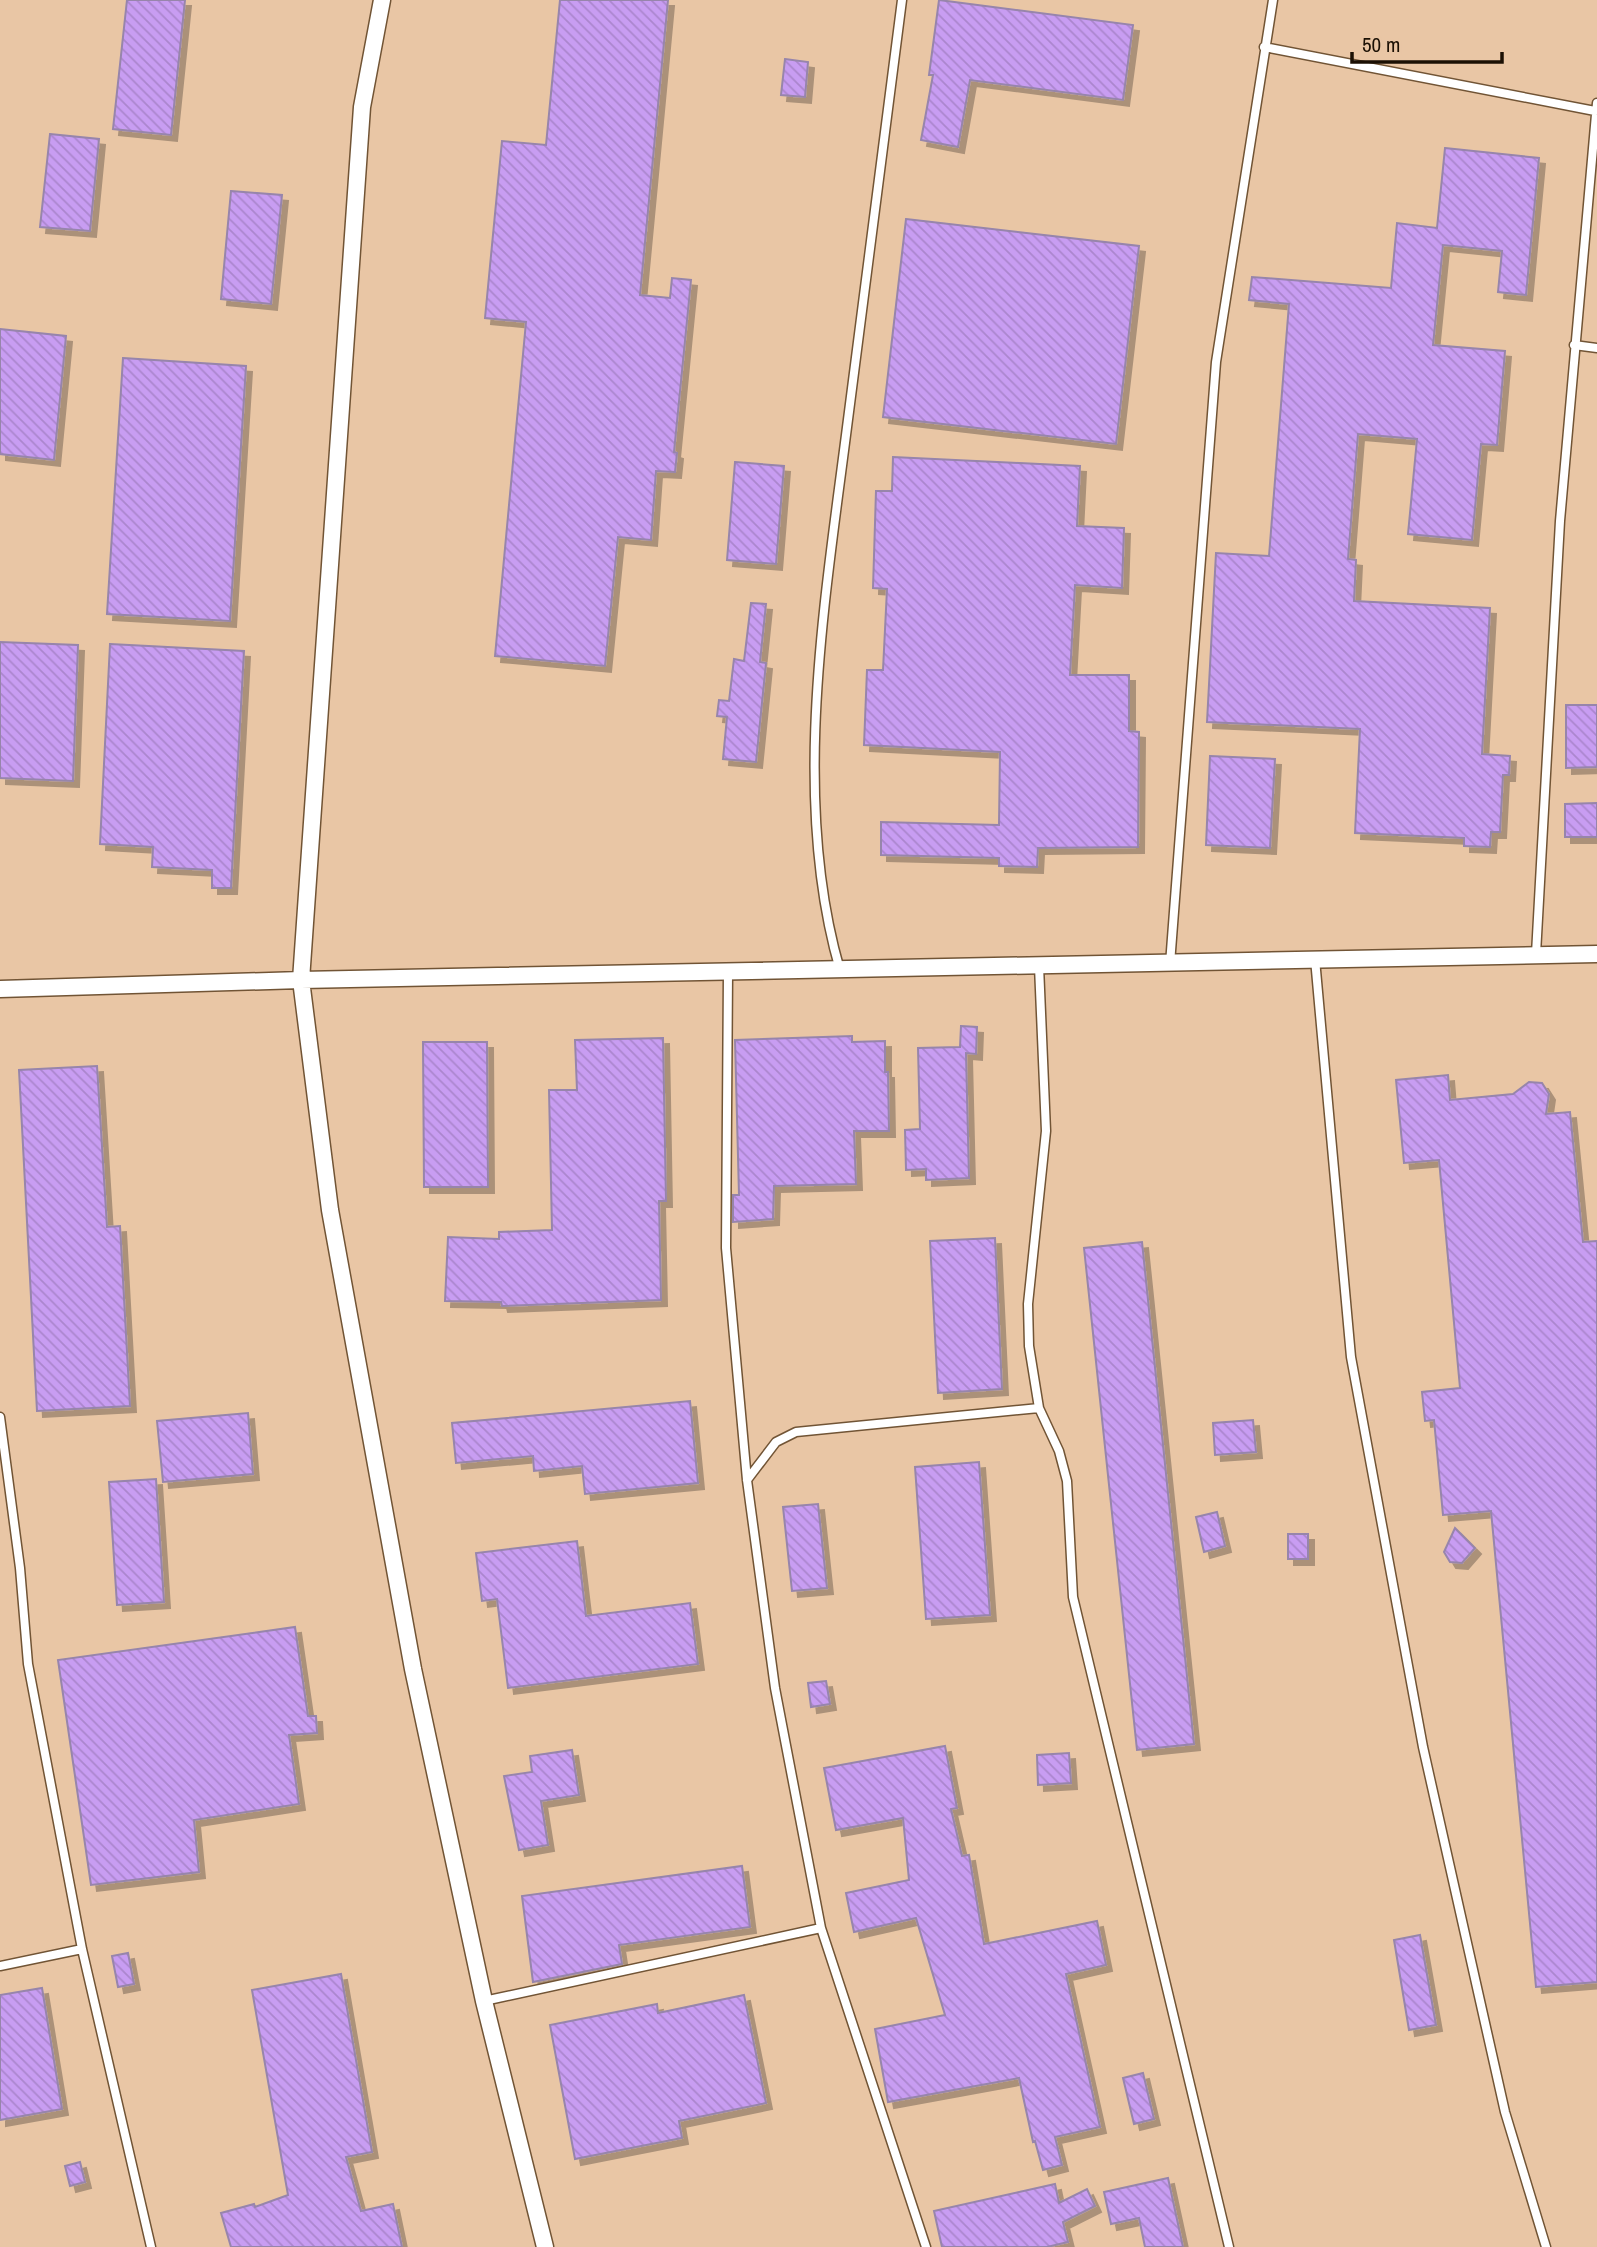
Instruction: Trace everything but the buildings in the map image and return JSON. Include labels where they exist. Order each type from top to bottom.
[{"type":"street","points":[[382,0],[362,107],[301,980],[338,1251],[413,1669],[484,2001],[545,2247]]},
{"type":"street","points":[[0,989],[301,980],[1597,954]]},
{"type":"lane","points":[[840,971],[826,922],[816,815],[820,638],[902,0]]},
{"type":"lane","points":[[1170,964],[1216,362],[1273,0]]},
{"type":"lane","points":[[1264,47],[1596,107],[1574,345],[1536,954]]},
{"type":"lane","points":[[1574,345],[1597,348]]},
{"type":"lane","points":[[1315,959],[1351,1357],[1423,1747],[1505,2112],[1546,2247]]},
{"type":"lane","points":[[1039,966],[1046,1131],[1028,1304],[1029,1346],[1039,1408],[1059,1451],[1068,1481],[1073,1597],[1229,2247]]},
{"type":"lane","points":[[728,973],[726,1248],[747,1480],[775,1688],[821,1928],[926,2247]]},
{"type":"lane","points":[[747,1480],[776,1442],[796,1432],[1039,1408]]},
{"type":"lane","points":[[0,1417],[20,1568],[28,1664],[82,1949],[151,2247]]},
{"type":"lane","points":[[484,2001],[821,1928]]},
{"type":"lane","points":[[0,1966],[82,1949]]}]
